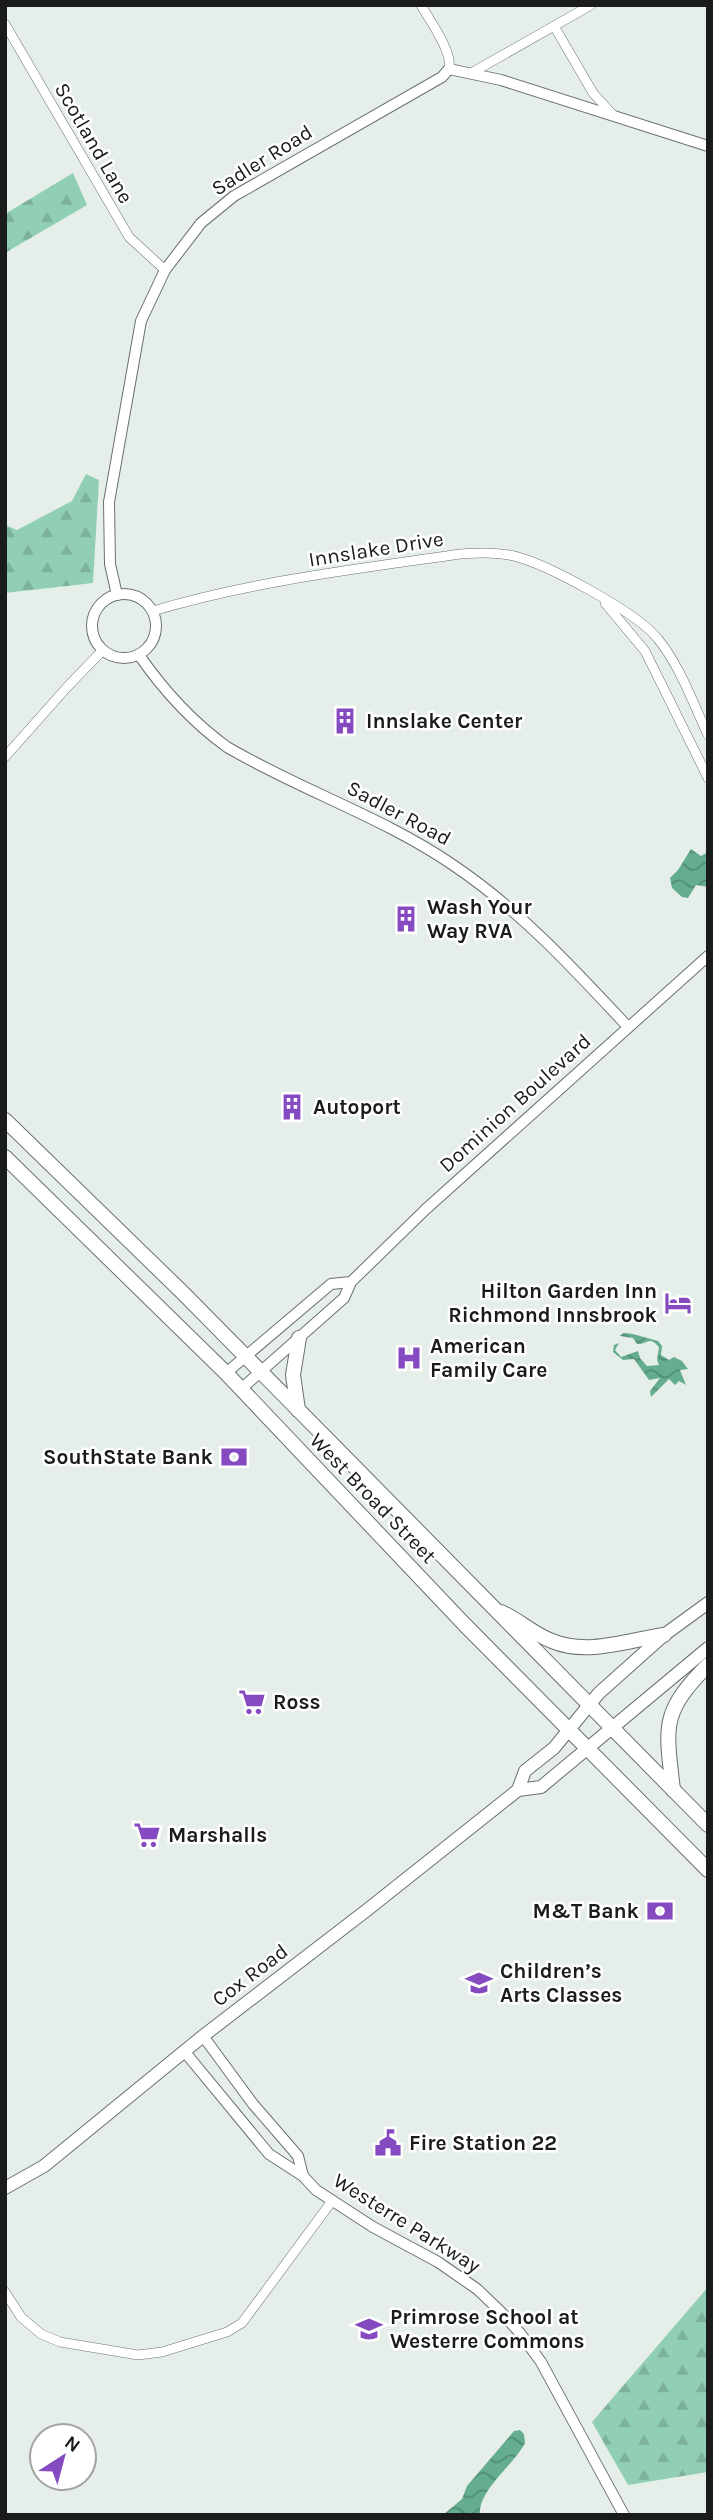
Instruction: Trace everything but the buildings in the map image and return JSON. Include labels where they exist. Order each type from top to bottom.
[{"type":"main road","name":"West Broad Street","points":[[5,1119],[260,1371],[708,1825]]},
{"type":"main road","name":"West Broad Street","points":[[5,1157],[226,1373],[568,1730],[708,1870]]},
{"type":"main road","points":[[298,1410],[293,1375],[299,1338]]},
{"type":"main road","name":"Cox Road","points":[[5,2188],[44,2166],[184,2051],[518,1790],[525,1772],[554,1748],[602,1689],[664,1635],[708,1603]]},
{"type":"main road","points":[[495,1610],[518,1619],[549,1640],[566,1646],[601,1646],[664,1635]]},
{"type":"main road","name":"Cox Road","points":[[518,1790],[541,1787],[708,1648]]},
{"type":"main road","points":[[673,1790],[667,1740],[669,1718],[681,1693],[708,1665]]},
{"type":"street","points":[[421,5],[448,53],[451,63],[449,69],[473,72],[708,146]]},
{"type":"street","points":[[473,72],[591,5]]},
{"type":"street","name":"Scotland Lane","points":[[5,24],[129,237],[165,270]]},
{"type":"street","points":[[554,26],[593,93],[614,116]]},
{"type":"street","name":"Sadler Road","points":[[117,595],[110,564],[109,502],[141,321],[165,270],[201,223],[234,196],[442,78],[449,69]]},
{"type":"street","name":"Innslake Drive","points":[[153,611],[257,584],[481,552],[514,556],[536,564],[636,617],[659,639],[669,654],[708,735]]},
{"type":"street","points":[[129,594],[140,598],[153,611],[155,635],[149,647],[139,654],[120,658],[103,650],[95,639],[93,621],[101,604],[117,595],[129,594]]},
{"type":"street","name":"Innslake Drive","points":[[599,597],[645,651],[708,778]]},
{"type":"street","points":[[5,757],[68,685],[103,650]]},
{"type":"street","name":"Sadler Road","points":[[139,654],[177,706],[205,732],[227,747],[414,841],[484,886],[541,935],[628,1027]]},
{"type":"street","name":"Dominion Boulevard","points":[[241,1389],[344,1298],[351,1282],[457,1180],[708,956]]},
{"type":"street","name":"Dominion Boulevard","points":[[226,1373],[331,1284],[351,1282]]},
{"type":"street","name":"Westerre Parkway","points":[[203,2036],[253,2104],[298,2156],[303,2176]]},
{"type":"street","name":"Westerre Parkway","points":[[184,2051],[269,2154],[303,2176],[316,2190],[332,2201],[438,2262],[477,2289],[500,2311],[541,2362],[625,2515]]},
{"type":"street","points":[[5,2292],[21,2317],[41,2334],[60,2342],[138,2355],[162,2352],[227,2332],[242,2323],[332,2201]]},
{"type":"green space","points":[[73,173],[87,205],[5,253],[5,214]]},
{"type":"green space","points":[[86,474],[99,480],[93,583],[5,593],[5,525],[17,530],[72,501]]},
{"type":"green space","points":[[708,2287],[708,2472],[628,2485],[592,2422]]},
{"type":"water","points":[[691,849],[701,856],[708,852],[708,887],[696,885],[688,898],[682,897],[672,888],[670,878]]},
{"type":"water","points":[[623,1333],[658,1341],[662,1346],[661,1355],[669,1360],[674,1357],[682,1361],[688,1369],[680,1370],[686,1385],[679,1381],[675,1385],[669,1379],[651,1397],[650,1391],[660,1378],[649,1380],[634,1359],[623,1360],[613,1352],[614,1345],[619,1343],[615,1350],[621,1357],[638,1351],[647,1366],[659,1365],[659,1347],[650,1341],[637,1344],[633,1338],[620,1336]]},
{"type":"water","points":[[520,2430],[524,2434],[525,2443],[490,2487],[480,2515],[443,2515],[462,2499],[467,2486],[514,2431]]},
{"type":"place","name":"Innslake Center","points":[[345,721]]},
{"type":"place","name":"Wash Your Way RVA","points":[[406,919]]},
{"type":"place","name":"Autoport","points":[[292,1107]]},
{"type":"place","name":"Hilton Garden Inn Richmond Innsbrook","points":[[678,1303]]},
{"type":"place","name":"American Family Care","points":[[409,1358]]},
{"type":"place","name":"SouthState Bank","points":[[234,1457]]},
{"type":"place","name":"Ross","points":[[252,1702]]},
{"type":"place","name":"Marshalls","points":[[147,1835]]},
{"type":"place","name":"M&T Bank","points":[[660,1911]]},
{"type":"place","name":"Children’s Arts Classes","points":[[479,1983]]},
{"type":"place","name":"Fire Station 22","points":[[388,2143]]},
{"type":"place","name":"Primrose School at Westerre Commons","points":[[369,2329]]}]
